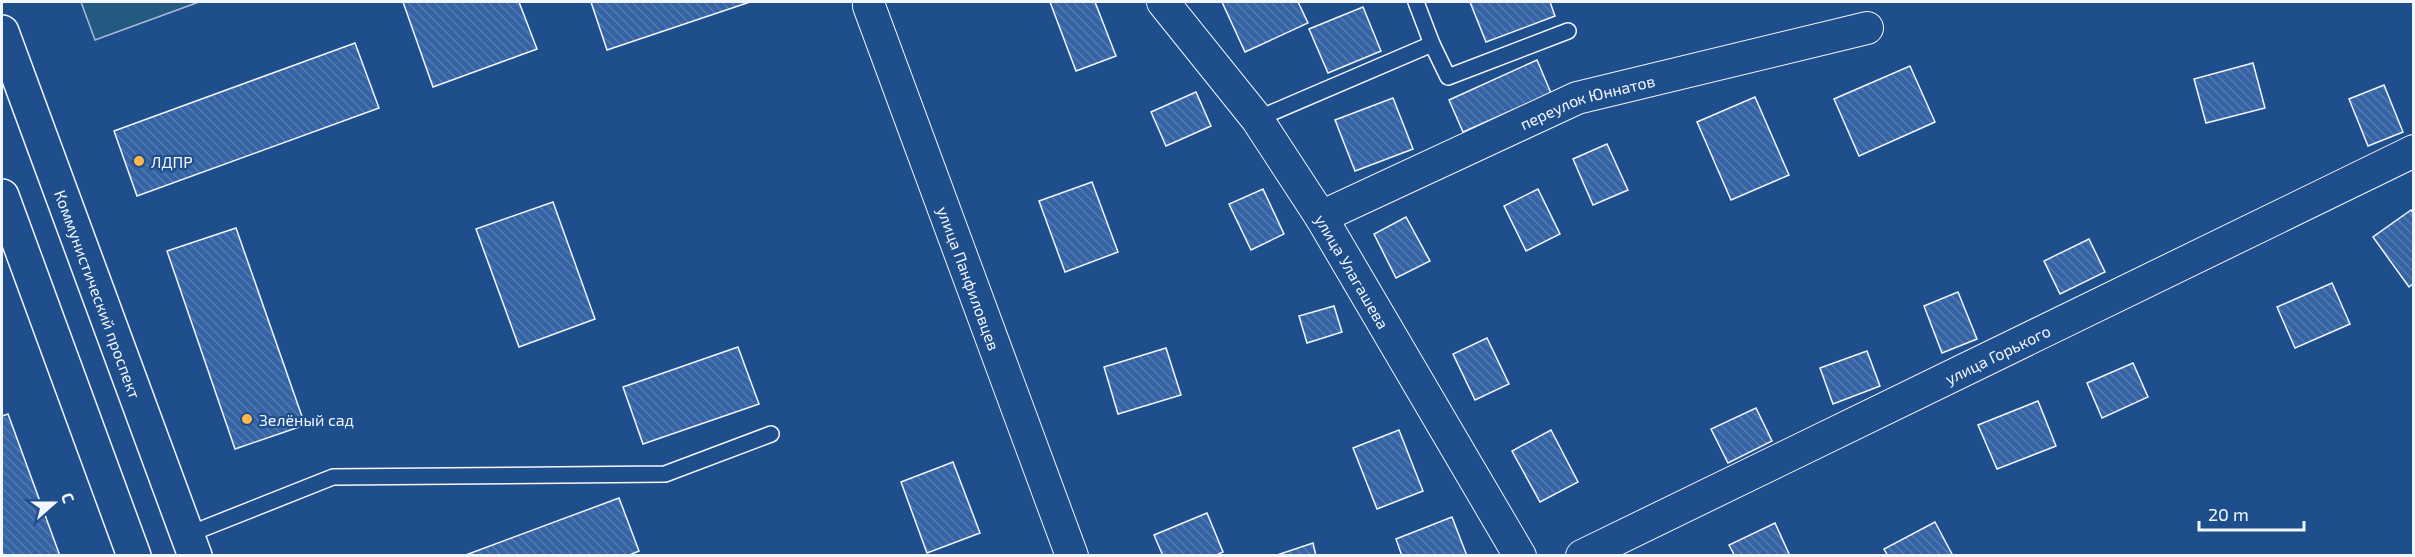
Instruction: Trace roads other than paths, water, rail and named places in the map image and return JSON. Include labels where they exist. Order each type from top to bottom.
[{"type":"main road","name":"Коммунистический проспект","points":[[2,32],[191,545]]},
{"type":"main road","points":[[2,196],[134,555]]},
{"type":"street","name":"улица Панфиловцев","points":[[869,2],[868,6],[1072,555]]},
{"type":"street","name":"улица Улагашева","points":[[1163,2],[1257,119],[1321,216],[1520,555]]},
{"type":"street","name":"переулок Юннатов","points":[[1321,216],[1577,98],[1867,28]]},
{"type":"street","name":"улица Горького","points":[[1582,555],[2414,151]]},
{"type":"lane","points":[[1416,2],[1448,77],[1568,31]]},
{"type":"lane","points":[[1257,119],[1432,44]]},
{"type":"lane","points":[[191,545],[333,477],[665,474],[771,434]]},
{"type":"place","name":"ЛДПР","points":[[139,161]]},
{"type":"place","name":"Зелёный сад","points":[[247,419]]}]
